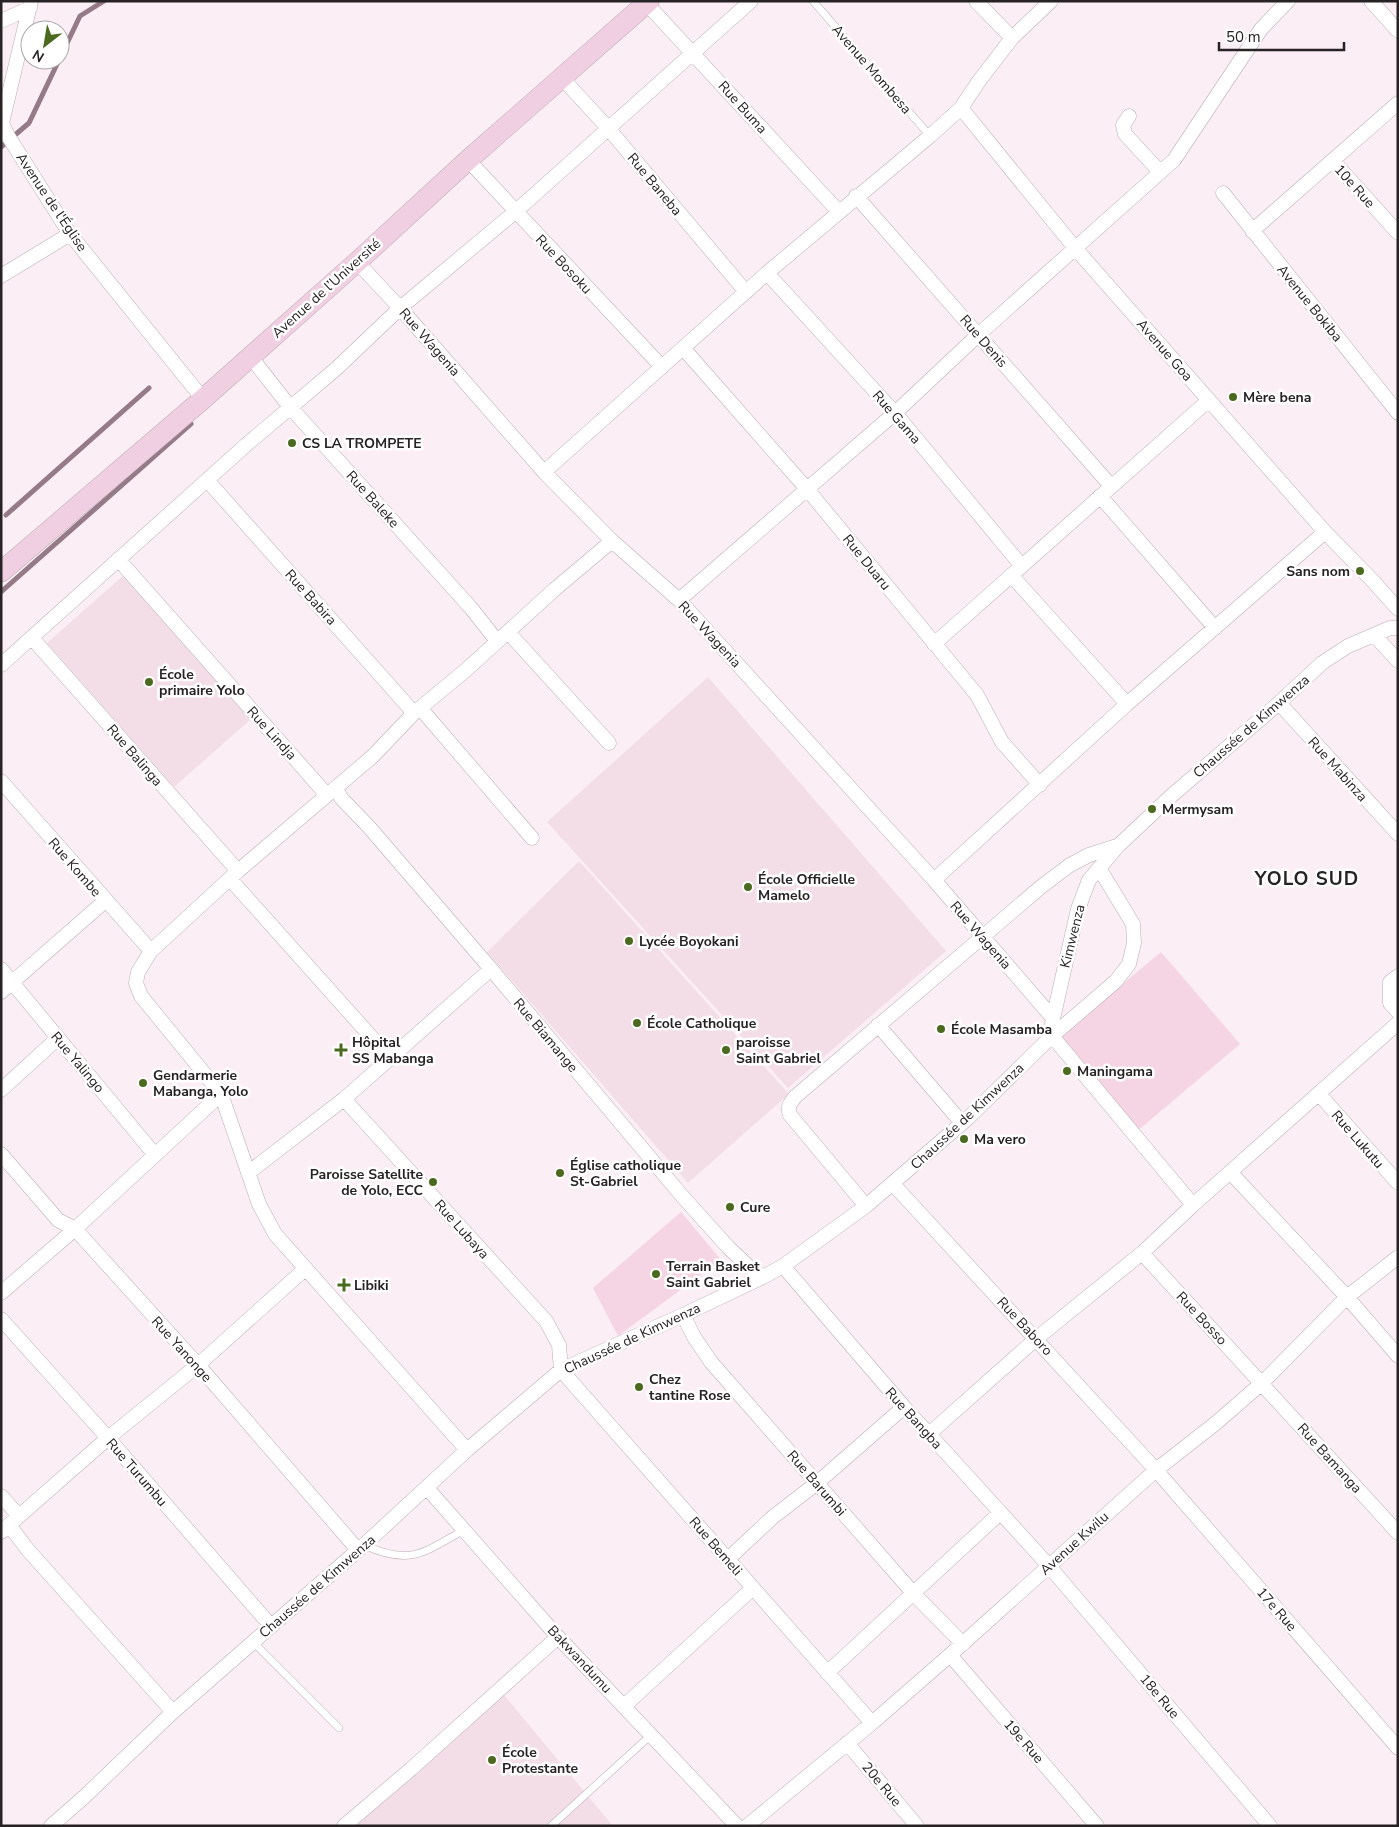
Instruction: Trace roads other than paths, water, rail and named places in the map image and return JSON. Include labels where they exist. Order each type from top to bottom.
[{"type":"main road","name":"Avenue de l’Université","points":[[1,572],[203,399],[468,160],[647,2]]},
{"type":"street","points":[[1,665],[207,480],[337,368],[400,308],[516,212],[751,1]]},
{"type":"street","points":[[976,1],[1012,38]]},
{"type":"street","points":[[544,472],[767,273],[961,108],[978,81],[1012,38],[1051,1]]},
{"type":"street","points":[[1371,1],[1398,31]]},
{"type":"street","name":"Rue Buma","points":[[647,2],[839,212]]},
{"type":"street","points":[[1,22],[31,4]]},
{"type":"street","name":"Avenue de l'Église","points":[[31,4],[2,123],[8,136],[70,234],[203,399]]},
{"type":"street","points":[[679,600],[895,413],[978,334],[1174,160],[1279,4]]},
{"type":"street","name":"Rue Baneba","points":[[562,78],[608,128],[746,292]]},
{"type":"street","points":[[1252,231],[1398,103]]},
{"type":"street","name":"Avenue Goa","points":[[961,108],[1075,248],[1325,532],[1398,609]]},
{"type":"street","points":[[1129,116],[1123,125],[1125,134],[1160,172]]},
{"type":"street","name":"Rue Bosoku","points":[[468,160],[662,367]]},
{"type":"street","name":"10e Rue","points":[[1333,161],[1398,233]]},
{"type":"street","name":"Avenue Bokiba","points":[[1223,193],[1398,413]]},
{"type":"street","name":"Rue Denis","points":[[856,196],[1110,486]]},
{"type":"street","points":[[1,276],[70,234]]},
{"type":"street","name":"Rue Wagenia","points":[[357,262],[400,308],[544,472],[612,541],[679,600],[934,880],[1052,1017]]},
{"type":"street","name":"Rue Gama","points":[[767,273],[895,413],[1016,570],[1127,704]]},
{"type":"street","name":"Rue Duaru","points":[[683,348],[807,489],[977,695],[1002,742],[1040,785]]},
{"type":"street","name":"Rue Baleke","points":[[250,356],[290,407],[471,608],[502,636],[609,743]]},
{"type":"street","points":[[934,644],[1209,400]]},
{"type":"street","name":"Rue Babira","points":[[207,480],[532,838]]},
{"type":"street","points":[[1100,496],[1215,628]]},
{"type":"street","points":[[934,880],[1127,704],[1325,532]]},
{"type":"street","points":[[467,1450],[274,1234],[265,1219],[221,1094],[141,996],[136,983],[138,972],[151,951],[234,875],[373,756],[418,711],[502,636],[612,541]]},
{"type":"street","name":"Rue Lindja","points":[[118,559],[331,791]]},
{"type":"street","name":"Chaussée de Kimwenza","points":[[1118,846],[1170,797],[1279,703],[1322,663],[1348,646],[1390,628],[1398,628]]},
{"type":"street","points":[[1374,635],[1398,662]]},
{"type":"street","name":"Rue Balinga","points":[[32,638],[391,1059]]},
{"type":"street","name":"Rue Mabinza","points":[[1279,703],[1398,834]]},
{"type":"street","name":"Rue Kombe","points":[[1,781],[151,951]]},
{"type":"street","name":"Rue Biamange","points":[[331,791],[342,799],[369,827],[683,1198],[728,1247],[763,1277]]},
{"type":"street","points":[[866,1206],[790,1115],[788,1109],[790,1103],[878,1025],[1070,866],[1089,854],[1118,846]]},
{"type":"street","name":"Kimwenza","points":[[1052,1036],[1052,1017],[1078,909],[1089,880],[1118,846]]},
{"type":"street","name":"Chaussée de Kimwenza","points":[[51,1826],[173,1712],[361,1548],[467,1450],[561,1370],[682,1315],[783,1266],[866,1206],[962,1123],[1052,1036],[1116,981],[1129,964],[1134,943],[1133,924],[1099,868]]},
{"type":"street","points":[[1,992],[105,901]]},
{"type":"street","name":"Rue Yalingo","points":[[1,969],[155,1155]]},
{"type":"street","points":[[248,1173],[344,1099],[491,970]]},
{"type":"street","points":[[1394,979],[1390,1003],[1398,1012]]},
{"type":"street","points":[[929,1434],[1037,1338],[1142,1253],[1193,1205],[1398,1023]]},
{"type":"street","points":[[878,1025],[962,1123]]},
{"type":"street","points":[[1052,1036],[1193,1205]]},
{"type":"street","points":[[1,1090],[58,1038]]},
{"type":"street","points":[[1,1294],[75,1229],[221,1094]]},
{"type":"street","name":"Rue Lukutu","points":[[1319,1094],[1398,1184]]},
{"type":"street","name":"Rue Lubaya","points":[[344,1099],[546,1321],[559,1346],[561,1370]]},
{"type":"street","name":"Rue Yanonge","points":[[1,1154],[58,1220],[75,1229],[361,1548]]},
{"type":"street","points":[[1230,1172],[1347,1297],[1398,1356]]},
{"type":"street","name":"Rue Baboro","points":[[893,1184],[1037,1338],[1156,1470]]},
{"type":"street","name":"Rue Bosso","points":[[1142,1253],[1262,1383]]},
{"type":"street","name":"Avenue Kwilu","points":[[747,1826],[950,1656],[1156,1470],[1216,1423],[1262,1383],[1347,1297],[1398,1256]]},
{"type":"street","name":"Rue Bangba","points":[[783,1266],[904,1408],[1049,1566]]},
{"type":"street","points":[[10,1524],[108,1438],[198,1365],[305,1269]]},
{"type":"street","name":"Rue Barumbi","points":[[682,1315],[694,1338],[711,1362],[914,1594],[963,1644]]},
{"type":"street","name":"Rue Turumbu","points":[[1,1319],[272,1626]]},
{"type":"street","name":"Rue Bemeli","points":[[561,1370],[872,1723]]},
{"type":"street","name":"Rue Bamanga","points":[[1262,1383],[1398,1533]]},
{"type":"street","points":[[728,1559],[773,1517],[817,1483],[904,1408]]},
{"type":"street","name":"17e Rue","points":[[1156,1470],[1398,1748]]},
{"type":"street","name":"Bakwandumu","points":[[427,1488],[558,1637],[737,1826]]},
{"type":"street","points":[[1,1496],[10,1524],[28,1550],[173,1712]]},
{"type":"street","points":[[827,1673],[1000,1514]]},
{"type":"street","name":"18e Rue","points":[[1049,1566],[1270,1826]]},
{"type":"street","points":[[624,1706],[752,1588]]},
{"type":"street","points":[[344,1826],[411,1769],[558,1637]]},
{"type":"street","name":"19e Rue","points":[[950,1656],[1097,1826]]},
{"type":"street","name":"20e Rue","points":[[847,1743],[917,1826]]},
{"type":"lane","name":"Avenue Mombesa","points":[[813,1],[930,136]]},
{"type":"lane","points":[[361,1548],[399,1557],[418,1554],[464,1530]]},
{"type":"lane","points":[[253,1642],[339,1728]]},
{"type":"lane","points":[[551,1826],[651,1735]]},
{"type":"waterway","points":[[70,37],[80,16],[104,1]]},
{"type":"waterway","points":[[1,147],[29,123],[54,70]]},
{"type":"waterway","points":[[6,515],[149,388]]},
{"type":"waterway","points":[[1,592],[191,424]]},
{"type":"place","name":"Mère bena","points":[[1233,397]]},
{"type":"place","name":"CS LA TROMPETE","points":[[292,443]]},
{"type":"place","name":"Sans nom","points":[[1360,571]]},
{"type":"place","name":"École primaire Yolo","points":[[149,682]]},
{"type":"place","name":"Mermysam","points":[[1152,809]]},
{"type":"place","name":"École Officielle Mamelo","points":[[748,887]]},
{"type":"place","name":"Lycée Boyokani","points":[[629,941]]},
{"type":"place","name":"École Catholique","points":[[637,1023]]},
{"type":"place","name":"École Masamba","points":[[941,1029]]},
{"type":"place","name":"Hôpital SS Mabanga","points":[[341,1050]]},
{"type":"place","name":"paroisse Saint Gabriel","points":[[726,1050]]},
{"type":"place","name":"Maningama","points":[[1067,1071]]},
{"type":"place","name":"Gendarmerie Mabanga, Yolo","points":[[143,1083]]},
{"type":"place","name":"Ma vero","points":[[964,1139]]},
{"type":"place","name":"Église catholique St-Gabriel","points":[[560,1173]]},
{"type":"place","name":"Paroisse Satellite de Yolo, ECC","points":[[433,1182]]},
{"type":"place","name":"Cure","points":[[730,1207]]},
{"type":"place","name":"Terrain Basket Saint Gabriel","points":[[656,1274]]},
{"type":"place","name":"Libiki","points":[[344,1285]]},
{"type":"place","name":"Chez tantine Rose","points":[[639,1387]]},
{"type":"place","name":"École Protestante","points":[[492,1760]]},
{"type":"district","name":"YOLO SUD","points":[[1307,878]]}]
